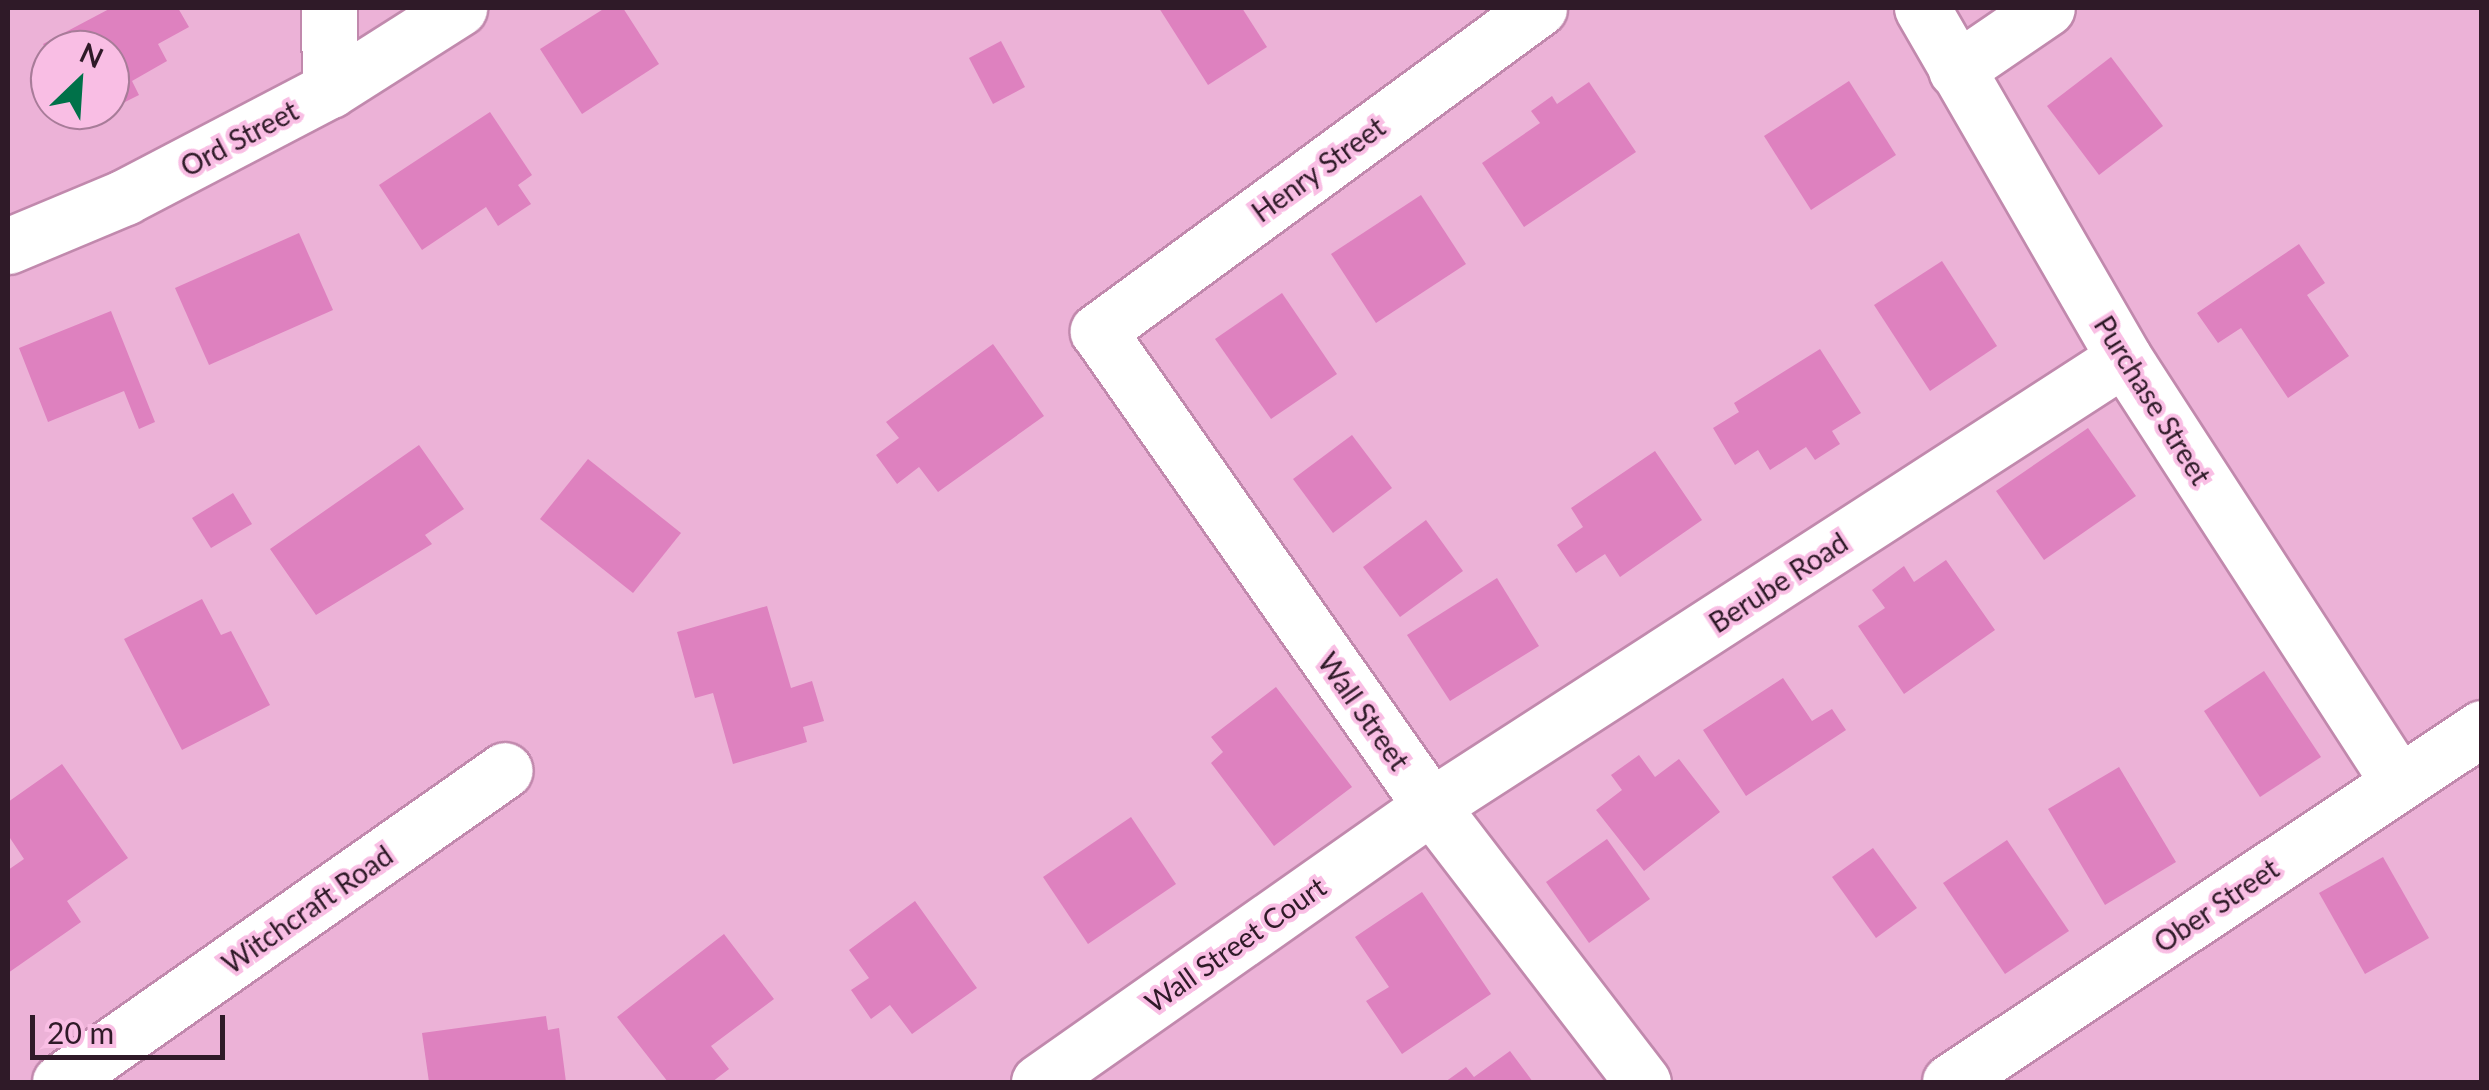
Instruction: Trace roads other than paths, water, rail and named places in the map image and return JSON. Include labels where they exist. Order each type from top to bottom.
[{"type":"street","points":[[329,8],[330,90]]},
{"type":"street","name":"Ord Street","points":[[8,246],[125,198],[330,90],[459,8]]},
{"type":"street","name":"Henry Street","points":[[1098,330],[1539,8]]},
{"type":"street","name":"Purchase Street","points":[[1922,8],[2124,358],[2399,783]]},
{"type":"street","points":[[1956,70],[2046,8]]},
{"type":"street","name":"Wall Street","points":[[1098,330],[1431,806],[1643,1082]]},
{"type":"street","name":"Berube Road","points":[[1431,806],[2124,358]]},
{"type":"street","name":"Ober Street","points":[[1950,1082],[2482,728]]},
{"type":"street","name":"Witchcraft Road","points":[[60,1082],[505,770]]},
{"type":"street","name":"Wall Street Court","points":[[1040,1082],[1431,806]]}]
